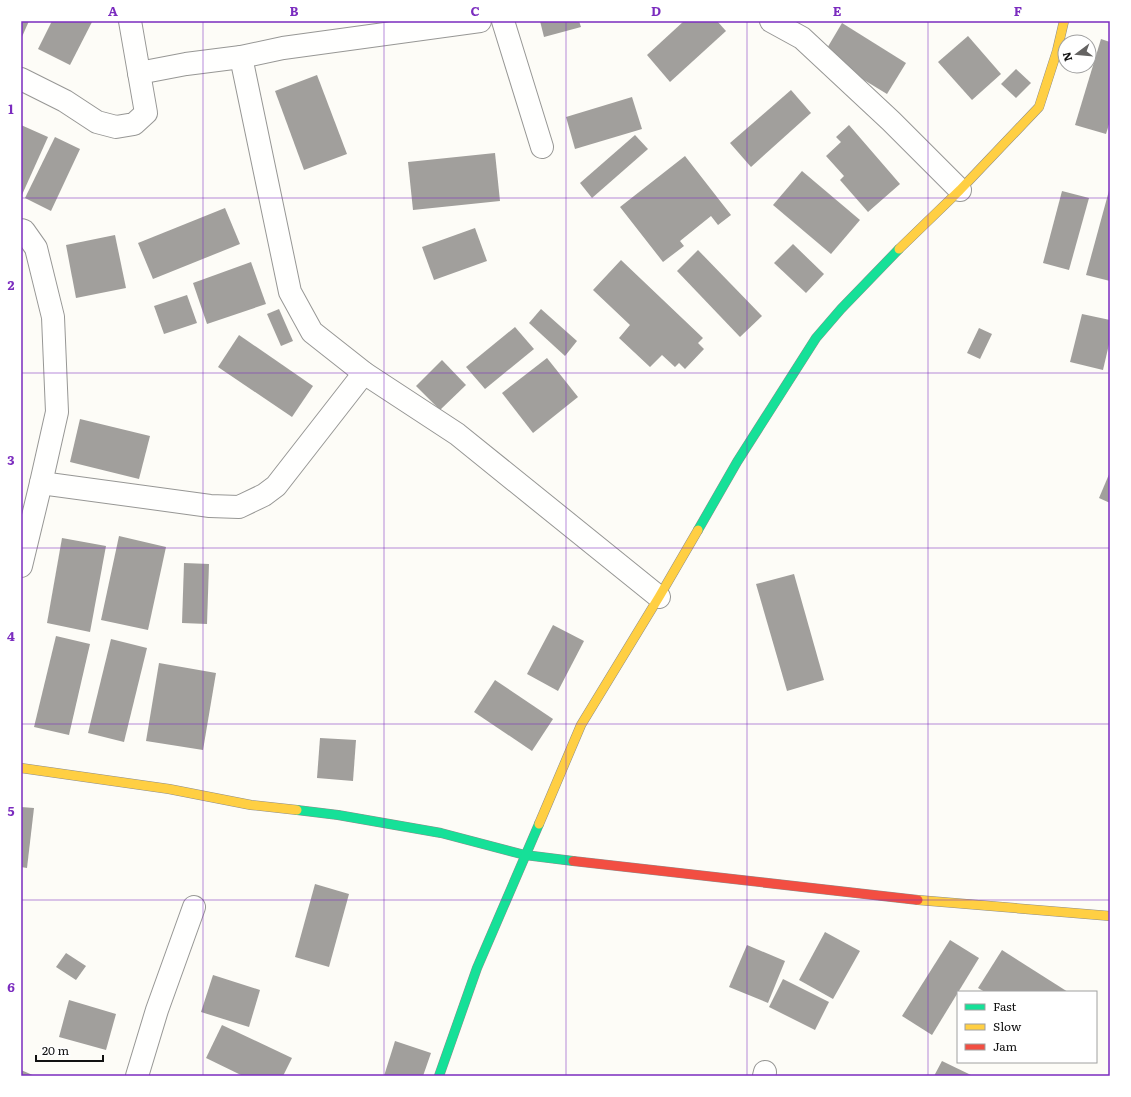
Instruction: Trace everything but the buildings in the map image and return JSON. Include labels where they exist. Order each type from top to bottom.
[{"type":"street","points":[[21,79],[65,101],[97,122],[116,127],[134,124],[146,113],[130,21]]},
{"type":"street","points":[[139,72],[241,57],[283,48],[480,21]]},
{"type":"street","points":[[503,21],[542,148]]},
{"type":"street","points":[[772,21],[802,38],[891,121],[960,190]]},
{"type":"street","points":[[439,1076],[477,968],[581,725],[660,597],[737,462],[816,338],[875,273],[960,190],[1039,107],[1057,51],[1064,21]]},
{"type":"street","points":[[241,57],[290,292],[312,332],[364,373],[457,434],[660,597]]},
{"type":"street","points":[[21,230],[24,231],[36,248],[53,317],[57,412],[42,483],[21,566]]},
{"type":"street","points":[[42,483],[210,506],[239,507],[264,495],[276,486],[364,373]]},
{"type":"street","points":[[21,768],[169,789],[251,805],[338,815],[441,833],[525,855],[888,897],[1110,916]]},
{"type":"street","points":[[137,1076],[157,1010],[194,907]]},
{"type":"traffic: fast","points":[[698,530],[737,462],[816,338],[841,309],[899,249]]},
{"type":"traffic: fast","points":[[297,810],[338,815],[441,833],[525,855],[573,861]]},
{"type":"traffic: fast","points":[[439,1076],[477,968],[539,824]]},
{"type":"traffic: slow","points":[[899,249],[960,190],[1039,107],[1057,51],[1064,21]]},
{"type":"traffic: slow","points":[[539,824],[581,725],[698,530]]},
{"type":"traffic: slow","points":[[21,768],[169,789],[251,805],[297,810]]},
{"type":"traffic: slow","points":[[918,900],[1110,916]]},
{"type":"traffic: jam","points":[[573,861],[918,900]]}]
